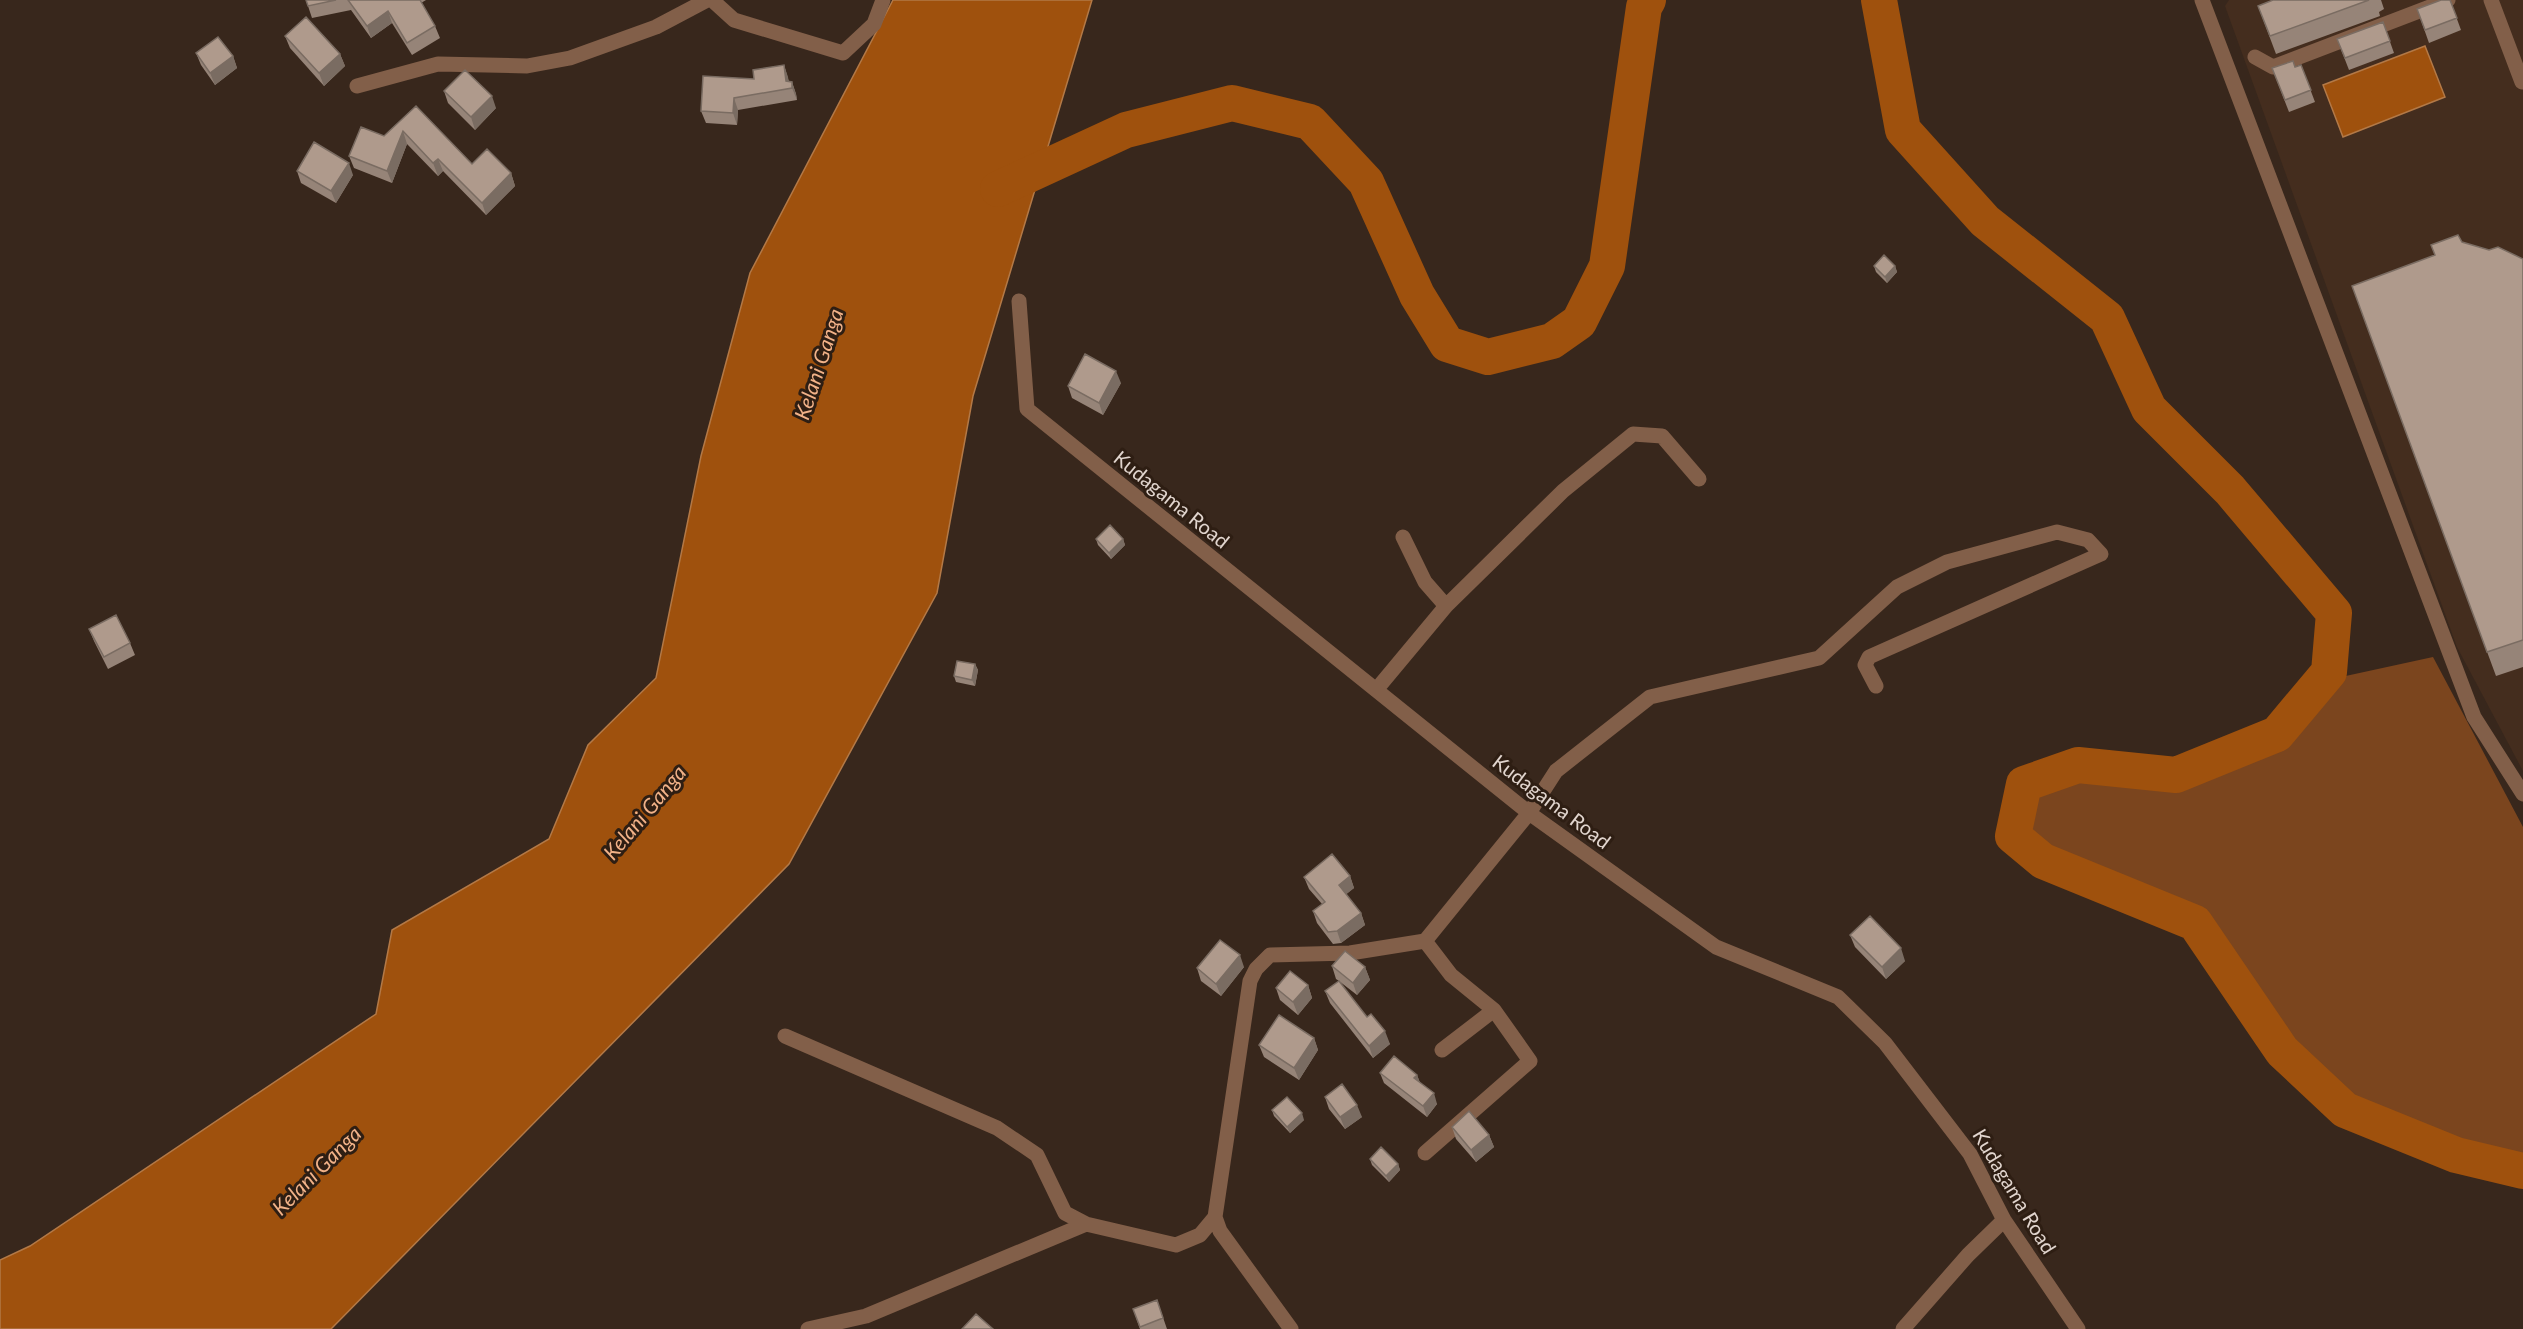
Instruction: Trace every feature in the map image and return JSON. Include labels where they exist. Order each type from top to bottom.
[{"type":"street","points":[[357,86],[438,64],[527,66],[570,58],[656,27],[706,0]]},
{"type":"street","points":[[712,0],[734,20],[843,53],[874,24],[883,0]]},
{"type":"street","points":[[2202,0],[2475,717],[2523,794]]},
{"type":"street","points":[[2255,57],[2273,67],[2448,0]]},
{"type":"street","points":[[2491,0],[2522,82]]},
{"type":"street","name":"Kudagama Road","points":[[1019,301],[1028,409],[1529,813],[1716,947],[1838,997],[1885,1043],[1970,1154],[2004,1220],[2078,1329]]},
{"type":"street","points":[[1376,690],[1446,606],[1563,491],[1633,434],[1662,436],[1699,479]]},
{"type":"street","points":[[1291,1329],[1220,1231],[1215,1217],[1250,981],[1256,969],[1270,955],[1350,952],[1425,941],[1529,813],[1556,771],[1650,697],[1819,658],[1897,587],[1947,562],[2057,532],[2088,540],[2100,554],[1869,657],[1865,665],[1876,686]]},
{"type":"street","points":[[1403,537],[1425,582],[1446,606]]},
{"type":"street","points":[[1425,941],[1450,975],[1494,1010],[1530,1061],[1425,1153]]},
{"type":"street","points":[[1442,1050],[1494,1010]]},
{"type":"street","points":[[785,1036],[997,1128],[1037,1155],[1065,1213],[1086,1224],[1176,1245],[1200,1235],[1215,1217]]},
{"type":"street","points":[[1903,1329],[1968,1255],[2004,1220]]},
{"type":"street","points":[[808,1329],[867,1316],[1086,1224]]},
{"type":"shaded area","points":[[2229,0],[2523,0],[2523,771],[2457,647],[2225,6]]},
{"type":"shaded area","points":[[2433,657],[2523,827],[2523,1159],[2460,1144],[2351,1100],[2291,1043],[2203,914],[2049,851],[2026,832],[2034,793],[2079,776],[2178,787],[2284,744],[2341,677]]},
{"type":"water","name":"Kelani Ganga","points":[[893,0],[1092,0],[973,396],[937,593],[789,864],[331,1329],[0,1329],[0,1260],[30,1246],[376,1014],[392,930],[549,839],[588,745],[656,678],[701,456],[750,273]]},
{"type":"water","points":[[2425,46],[2445,97],[2343,137],[2323,85]]},
{"type":"building","points":[[306,0],[336,0],[308,6]]},
{"type":"building","points":[[348,0],[420,0],[435,26],[407,43],[388,11],[367,26]]},
{"type":"building","points":[[2273,0],[2369,0],[2270,36],[2258,6]]},
{"type":"building","points":[[2441,0],[2450,0],[2457,18],[2425,30],[2417,9]]},
{"type":"building","points":[[306,17],[340,54],[319,73],[285,36]]},
{"type":"building","points":[[2383,22],[2390,41],[2345,58],[2337,39]]},
{"type":"building","points":[[218,37],[233,56],[210,73],[196,53]]},
{"type":"building","points":[[2293,61],[2295,67],[2301,65],[2311,90],[2285,100],[2272,68]]},
{"type":"building","points":[[784,65],[786,81],[792,82],[792,88],[734,98],[733,113],[701,111],[703,76],[754,79],[753,70]]},
{"type":"building","points":[[465,70],[492,96],[471,117],[444,91]]},
{"type":"building","points":[[416,106],[472,164],[487,149],[511,173],[482,203],[438,159],[433,163],[403,131],[387,171],[349,156],[361,127],[384,136]]},
{"type":"building","points":[[314,142],[349,163],[331,191],[297,171]]},
{"type":"building","points":[[2458,235],[2462,242],[2489,250],[2498,247],[2523,259],[2523,640],[2487,652],[2352,286],[2435,255],[2431,245]]},
{"type":"building","points":[[1884,255],[1895,266],[1885,277],[1874,266]]},
{"type":"building","points":[[1085,354],[1116,371],[1099,403],[1068,386]]},
{"type":"building","points":[[1110,525],[1123,539],[1109,553],[1096,539]]},
{"type":"building","points":[[116,615],[130,643],[104,657],[89,629]]},
{"type":"building","points":[[957,661],[975,664],[972,680],[954,676]]},
{"type":"building","points":[[1332,854],[1350,876],[1339,885],[1361,913],[1337,931],[1328,932],[1313,911],[1325,902],[1304,877]]},
{"type":"building","points":[[1870,916],[1901,948],[1882,967],[1850,935]]},
{"type":"building","points":[[1220,940],[1240,955],[1216,984],[1197,968]]},
{"type":"building","points":[[1345,951],[1365,967],[1353,983],[1332,966]]},
{"type":"building","points":[[1290,971],[1308,985],[1293,1002],[1276,988]]},
{"type":"building","points":[[1339,981],[1367,1017],[1371,1014],[1385,1031],[1369,1046],[1325,991]]},
{"type":"building","points":[[1279,1015],[1314,1038],[1294,1068],[1259,1045]]},
{"type":"building","points":[[1394,1056],[1417,1075],[1414,1078],[1434,1093],[1423,1106],[1380,1073]]},
{"type":"building","points":[[1342,1084],[1357,1105],[1340,1117],[1325,1097]]},
{"type":"building","points":[[1287,1097],[1302,1113],[1287,1127],[1272,1110]]},
{"type":"building","points":[[1469,1111],[1489,1135],[1471,1150],[1452,1127]]},
{"type":"building","points":[[1381,1147],[1398,1164],[1386,1176],[1370,1159]]},
{"type":"building","points":[[1157,1300],[1163,1318],[1140,1327],[1133,1309]]},
{"type":"building","points":[[976,1314],[993,1329],[962,1329]]},
{"type":"waterway","points":[[998,189],[1126,130],[1232,103],[1310,122],[1366,182],[1417,295],[1447,344],[1488,357],[1552,341],[1579,322],[1607,266],[1644,7],[1648,0]]},
{"type":"waterway","points":[[1879,0],[1903,130],[1985,221],[2107,318],[2149,409],[2230,490],[2334,613],[2329,672],[2277,734],[2176,775],[2078,765],[2024,784],[2013,836],[2043,861],[2195,923],[2282,1051],[2345,1110],[2456,1155],[2523,1171]]}]
